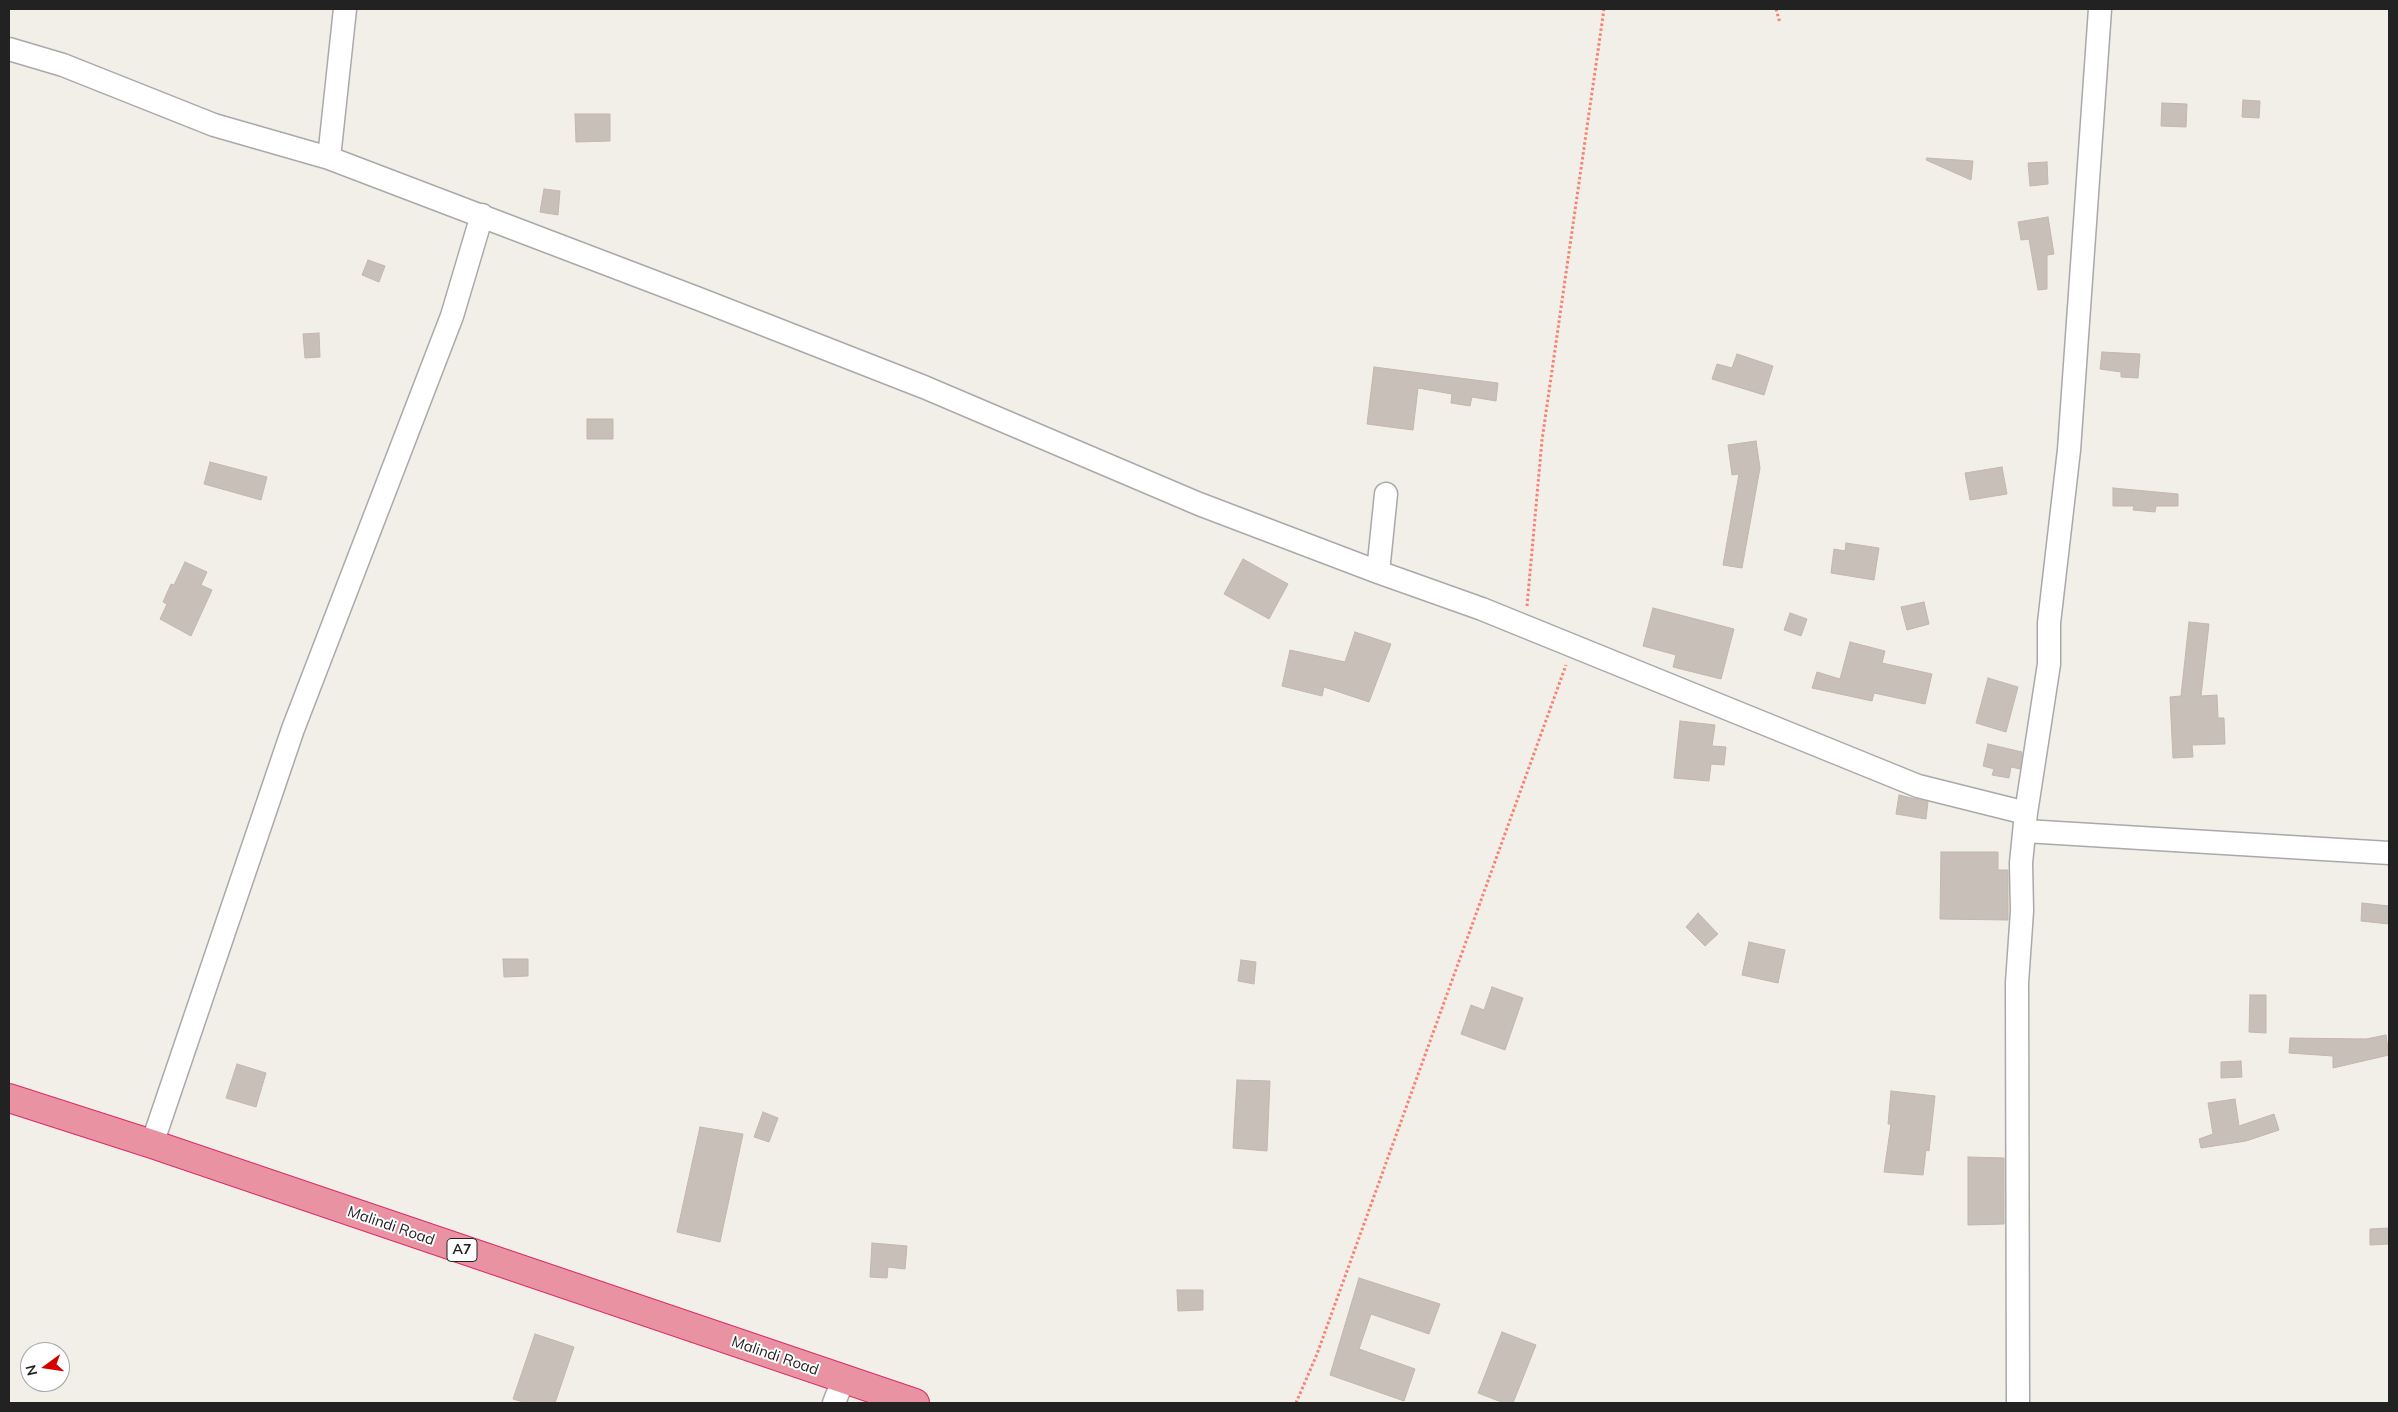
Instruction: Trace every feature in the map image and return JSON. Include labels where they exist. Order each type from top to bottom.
[{"type":"highway","name":"Malindi Road","points":[[9,1098],[152,1144],[839,1391],[915,1403]]},
{"type":"street","points":[[329,158],[344,9]]},
{"type":"street","points":[[2018,1403],[2017,983],[2022,910],[2021,863],[2025,822],[2048,664],[2049,623],[2069,450],[2100,9]]},
{"type":"street","points":[[9,49],[63,65],[214,125],[329,158],[482,216],[924,387],[1152,485],[1378,572],[1482,609],[1573,647],[1623,664],[1918,786],[2025,822],[2389,853]]},
{"type":"street","points":[[152,1144],[293,729],[452,316],[482,216]]},
{"type":"street","points":[[1378,572],[1386,494]]},
{"type":"path","points":[[1526,627],[1542,440],[1604,9]]},
{"type":"path","points":[[1776,9],[1780,23]]},
{"type":"path","points":[[1296,1403],[1317,1354],[1573,647]]},
{"type":"building","points":[[2243,100],[2260,101],[2259,118],[2242,117]]},
{"type":"building","points":[[2162,103],[2187,104],[2186,127],[2161,126]]},
{"type":"building","points":[[575,114],[610,114],[610,141],[576,142]]},
{"type":"building","points":[[1927,158],[1973,161],[1971,180],[1926,160]]},
{"type":"building","points":[[2047,162],[2048,184],[2030,186],[2028,163]]},
{"type":"building","points":[[544,189],[560,191],[558,215],[540,212]]},
{"type":"building","points":[[2048,217],[2054,254],[2047,255],[2047,289],[2038,290],[2029,239],[2021,240],[2018,222]]},
{"type":"building","points":[[368,260],[385,266],[379,282],[362,275]]},
{"type":"building","points":[[319,333],[320,357],[305,358],[303,334]]},
{"type":"building","points":[[2102,352],[2140,354],[2138,378],[2121,377],[2121,372],[2100,369]]},
{"type":"building","points":[[1737,354],[1773,366],[1764,395],[1712,379],[1717,364],[1732,368]]},
{"type":"building","points":[[1374,367],[1498,383],[1496,401],[1472,397],[1470,406],[1451,403],[1452,394],[1418,388],[1413,430],[1367,424]]},
{"type":"building","points":[[587,419],[613,419],[613,439],[587,439]]},
{"type":"building","points":[[1756,441],[1760,468],[1742,568],[1723,565],[1739,474],[1732,475],[1728,445]]},
{"type":"building","points":[[210,462],[267,477],[261,500],[204,484]]},
{"type":"building","points":[[2002,467],[2007,494],[1970,500],[1965,473]]},
{"type":"building","points":[[2113,488],[2178,494],[2178,506],[2156,506],[2155,512],[2133,510],[2134,506],[2113,506]]},
{"type":"building","points":[[1846,543],[1879,548],[1874,580],[1831,573],[1834,549],[1845,551]]},
{"type":"building","points":[[1243,559],[1288,584],[1269,619],[1224,594]]},
{"type":"building","points":[[185,562],[207,572],[201,585],[212,590],[191,636],[160,619],[167,604],[163,602],[171,584],[174,585]]},
{"type":"building","points":[[1924,602],[1929,624],[1907,630],[1901,607]]},
{"type":"building","points":[[1653,608],[1734,629],[1721,679],[1673,667],[1676,655],[1643,646]]},
{"type":"building","points":[[1790,613],[1807,619],[1801,636],[1784,630]]},
{"type":"building","points":[[2189,622],[2209,624],[2201,696],[2217,695],[2218,718],[2224,718],[2225,744],[2192,745],[2193,757],[2173,758],[2170,697],[2181,696]]},
{"type":"building","points":[[1355,632],[1391,644],[1369,702],[1324,687],[1322,696],[1282,686],[1290,650],[1345,662]]},
{"type":"building","points":[[1850,642],[1885,651],[1882,663],[1932,674],[1925,704],[1874,693],[1872,701],[1812,688],[1817,672],[1840,679]]},
{"type":"building","points":[[1988,678],[2018,687],[2006,732],[1976,723]]},
{"type":"building","points":[[1680,721],[1715,725],[1712,746],[1726,747],[1724,765],[1711,764],[1709,781],[1674,778]]},
{"type":"building","points":[[1988,744],[2022,752],[2020,769],[2011,767],[2009,778],[1992,775],[1994,769],[1983,766]]},
{"type":"building","points":[[1899,795],[1928,802],[1926,819],[1896,814]]},
{"type":"building","points":[[1941,852],[1998,852],[1998,870],[2008,870],[2008,920],[1940,919]]},
{"type":"building","points":[[2362,903],[2389,906],[2389,924],[2361,921]]},
{"type":"building","points":[[1698,913],[1718,934],[1705,946],[1686,927]]},
{"type":"building","points":[[1749,942],[1785,950],[1778,983],[1742,975]]},
{"type":"building","points":[[503,959],[528,959],[528,976],[504,977]]},
{"type":"building","points":[[1241,960],[1256,962],[1254,984],[1238,981]]},
{"type":"building","points":[[1492,987],[1523,998],[1505,1050],[1461,1034],[1471,1005],[1484,1010]]},
{"type":"building","points":[[2250,995],[2266,995],[2266,1033],[2249,1032]]},
{"type":"building","points":[[2386,1035],[2389,1055],[2333,1068],[2333,1056],[2289,1053],[2290,1038],[2366,1039]]},
{"type":"building","points":[[2241,1061],[2242,1077],[2221,1078],[2221,1062]]},
{"type":"building","points":[[237,1064],[266,1073],[256,1107],[226,1098]]},
{"type":"building","points":[[1237,1080],[1270,1081],[1267,1151],[1233,1148]]},
{"type":"building","points":[[1891,1091],[1935,1096],[1929,1151],[1926,1150],[1923,1175],[1884,1172],[1891,1124],[1888,1124]]},
{"type":"building","points":[[2235,1099],[2239,1126],[2274,1114],[2279,1130],[2246,1141],[2201,1148],[2199,1139],[2213,1134],[2208,1103]]},
{"type":"building","points":[[763,1112],[778,1118],[769,1142],[754,1137]]},
{"type":"building","points":[[700,1127],[743,1134],[720,1242],[677,1232]]},
{"type":"building","points":[[1968,1157],[2004,1158],[2004,1224],[1968,1225]]},
{"type":"building","points":[[2389,1228],[2389,1244],[2370,1245],[2370,1229]]},
{"type":"building","points":[[872,1243],[907,1246],[905,1269],[888,1267],[887,1278],[870,1277]]},
{"type":"building","points":[[1359,1278],[1440,1304],[1429,1334],[1371,1314],[1359,1349],[1415,1369],[1404,1401],[1330,1375]]},
{"type":"building","points":[[1177,1290],[1203,1290],[1203,1310],[1178,1311]]},
{"type":"building","points":[[1502,1332],[1536,1345],[1513,1403],[1504,1403],[1478,1393]]},
{"type":"building","points":[[535,1334],[574,1347],[555,1403],[526,1403],[513,1399]]}]
